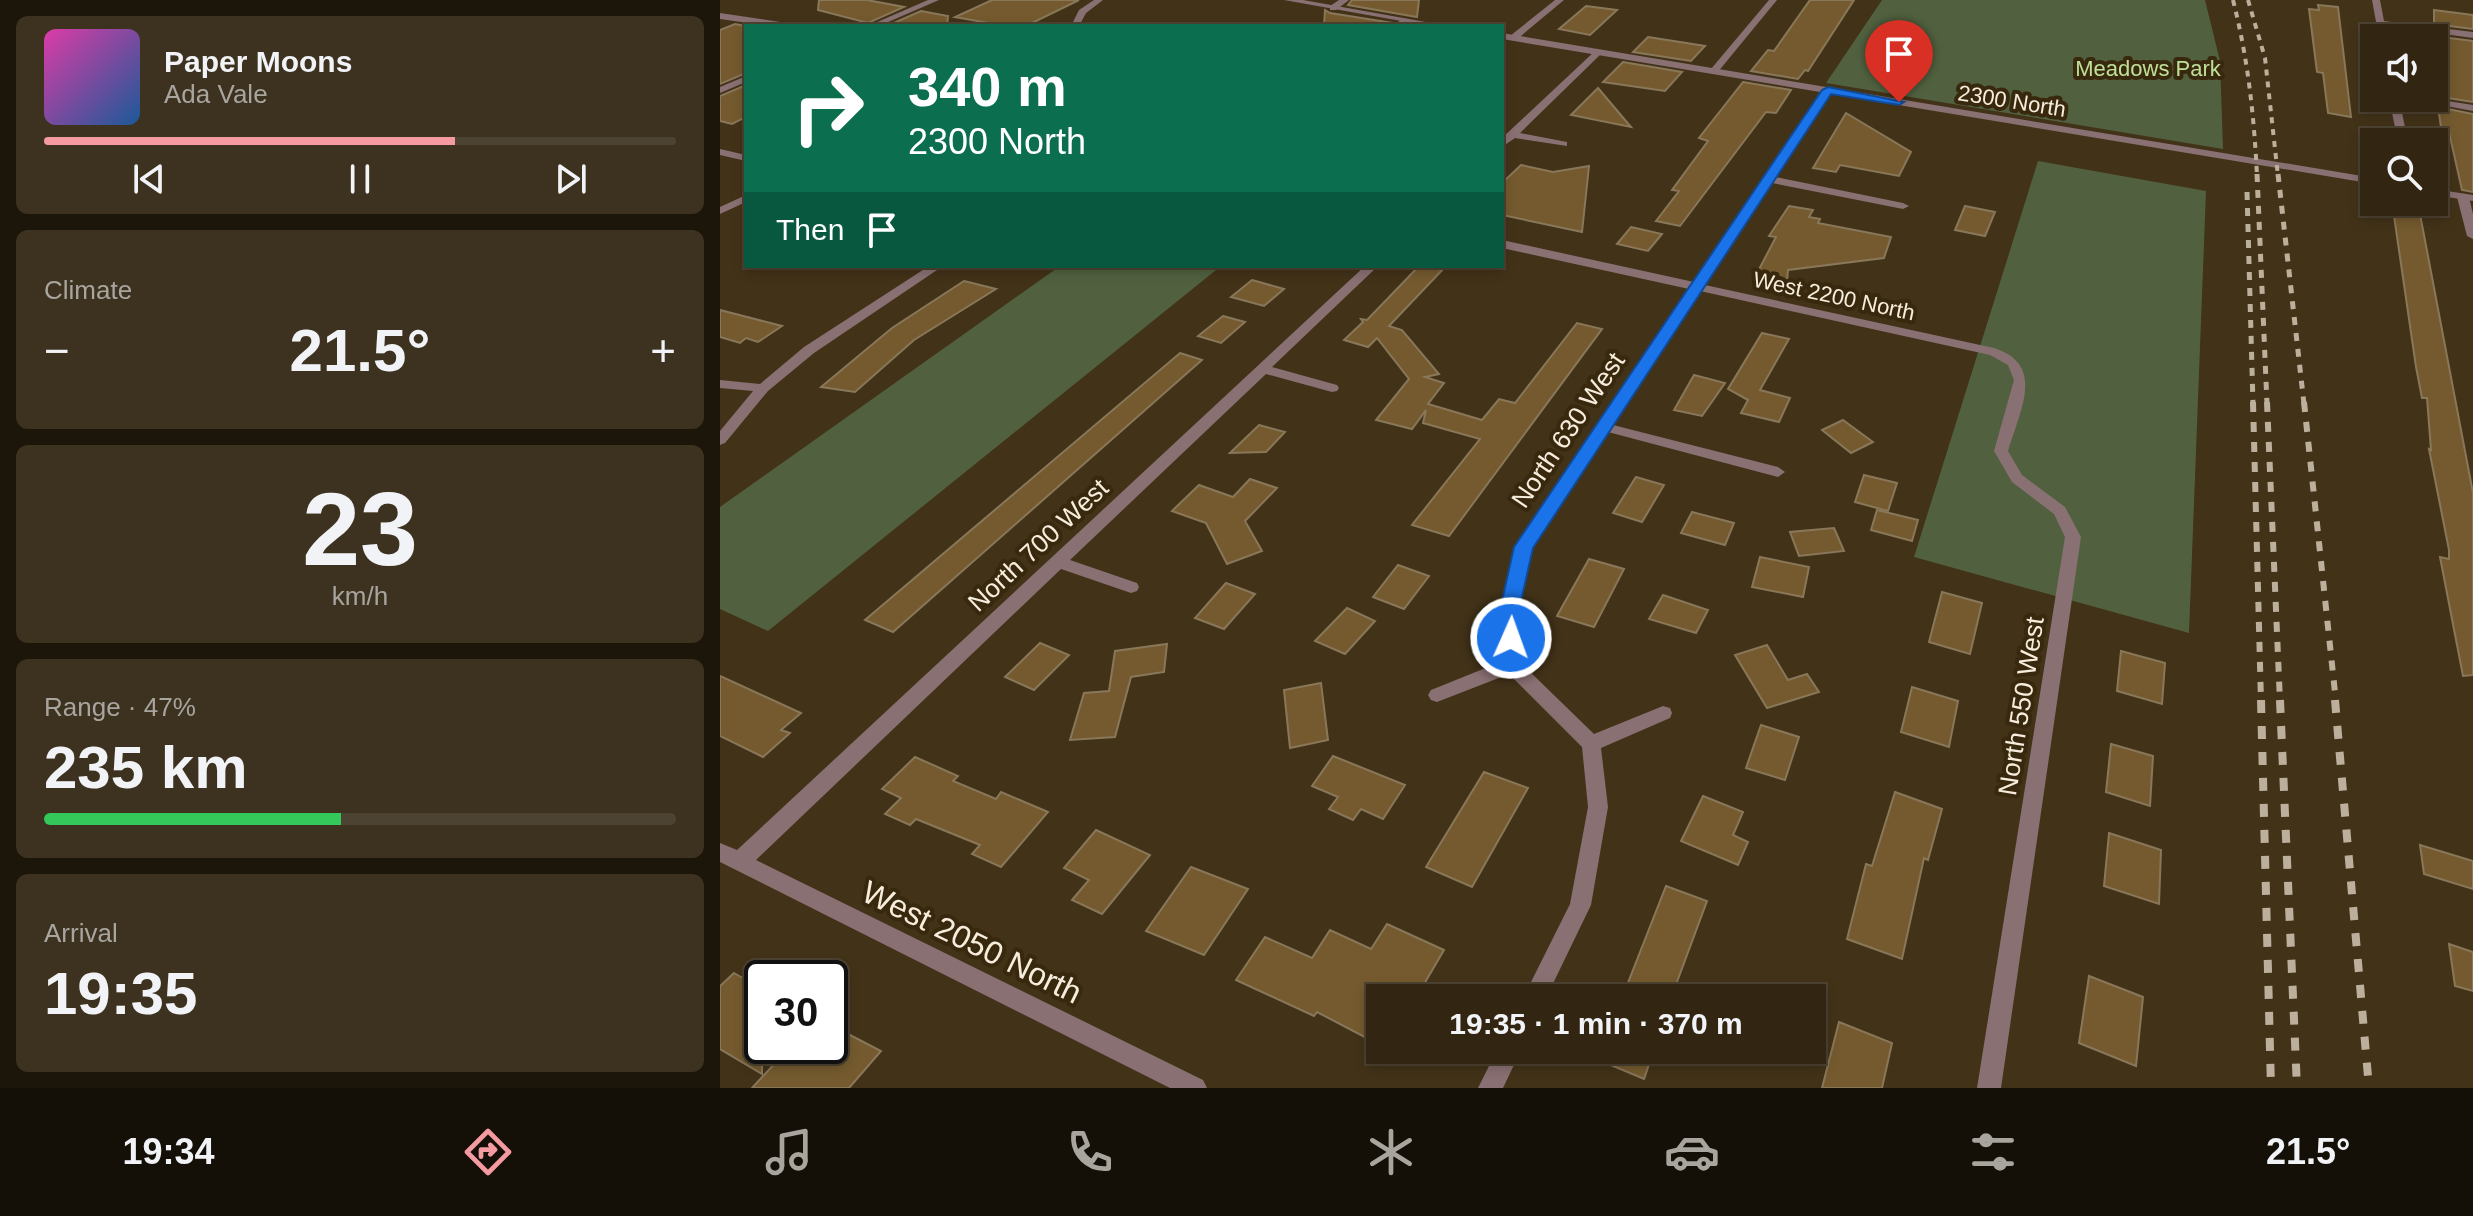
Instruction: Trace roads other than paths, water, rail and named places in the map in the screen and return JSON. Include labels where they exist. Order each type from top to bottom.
[{"type":"street","points":[[877,24],[935,0]]},
{"type":"street","points":[[1076,24],[1082,12],[1099,0]]},
{"type":"street","points":[[1288,0],[1431,24]]},
{"type":"street","points":[[1333,8],[1345,0]]},
{"type":"street","points":[[1508,37],[1560,0]]},
{"type":"street","points":[[1714,71],[1773,0]]},
{"type":"street","points":[[2376,0],[2380,23],[2473,35]]},
{"type":"street","points":[[720,16],[774,24]]},
{"type":"street","points":[[1400,24],[1406,20]]},
{"type":"street","name":"2300 North","points":[[1508,37],[2360,179]]},
{"type":"street","points":[[1504,142],[1599,52]]},
{"type":"street","points":[[720,90],[744,80]]},
{"type":"street","name":"North 630 West","points":[[1512,665],[1509,610],[1524,547],[1828,90]]},
{"type":"street","points":[[2448,104],[2473,108]]},
{"type":"street","points":[[1512,134],[1563,144]]},
{"type":"street","points":[[720,152],[744,158]]},
{"type":"street","points":[[1768,179],[1903,206]]},
{"type":"street","points":[[2448,194],[2468,197],[2473,236]]},
{"type":"street","points":[[720,211],[744,199]]},
{"type":"street","name":"West 2200 North","points":[[1504,244],[1994,352],[2014,363]]},
{"type":"street","points":[[720,440],[763,388],[858,316],[934,268]]},
{"type":"street","name":"North 700 West","points":[[730,857],[1058,562],[1370,268]]},
{"type":"street","name":"North 550 West","points":[[1989,1088],[2073,537],[2060,511],[2017,478],[2001,451],[2021,380],[2014,363]]},
{"type":"street","points":[[1263,369],[1332,388]]},
{"type":"street","points":[[720,384],[763,388]]},
{"type":"street","points":[[1604,427],[1778,472]]},
{"type":"street","points":[[1058,562],[1131,587]]},
{"type":"street","points":[[1437,695],[1512,665],[1591,744],[1598,807],[1580,905],[1541,984]]},
{"type":"street","points":[[1591,744],[1663,713]]},
{"type":"street","name":"West 2050 North","points":[[730,857],[1195,1088]]},
{"type":"street","points":[[1490,1088],[1502,1064]]},
{"type":"railway","points":[[2233,0],[2250,87],[2257,176]]},
{"type":"railway","points":[[2248,0],[2265,58],[2278,176]]},
{"type":"railway","points":[[2257,174],[2267,404]]},
{"type":"railway","points":[[2278,174],[2304,404]]},
{"type":"railway","points":[[2247,192],[2253,404]]},
{"type":"railway","points":[[2253,402],[2261,702]]},
{"type":"railway","points":[[2267,402],[2280,702]]},
{"type":"railway","points":[[2304,402],[2336,702]]},
{"type":"railway","points":[[2261,700],[2271,1088]]},
{"type":"railway","points":[[2280,700],[2297,1088]]},
{"type":"railway","points":[[2335,700],[2369,1088]]},
{"type":"park label","name":"Meadows Park","points":[[2148,68]]}]
